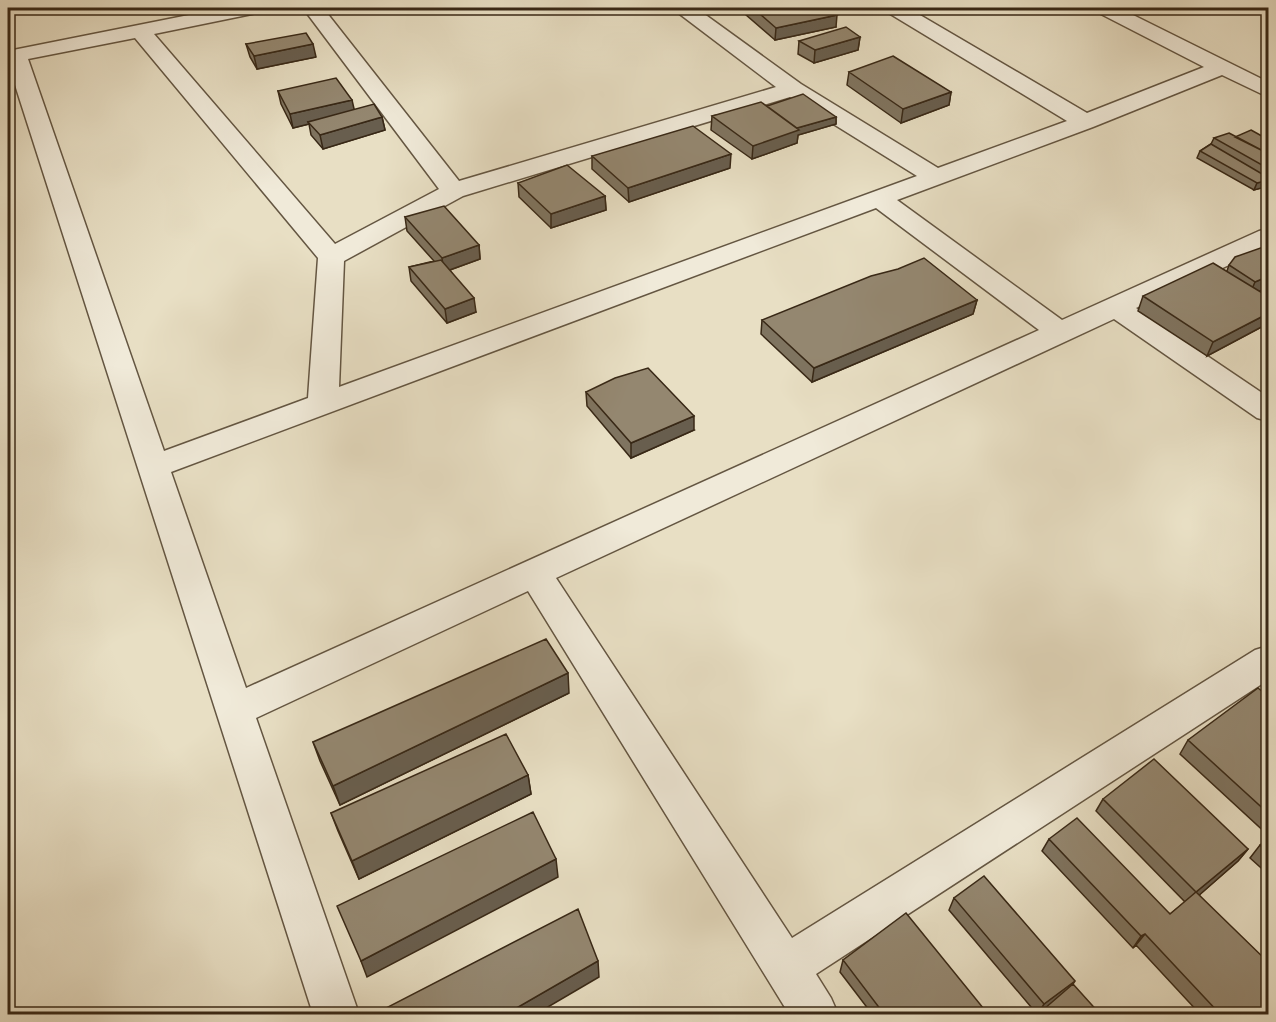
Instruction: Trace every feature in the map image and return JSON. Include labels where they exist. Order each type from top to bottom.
[{"type":"street","points":[[252,8],[12,56],[153,467],[336,1014]]},
{"type":"street","points":[[313,8],[454,191]]},
{"type":"street","points":[[684,8],[793,89],[936,177]]},
{"type":"street","points":[[894,8],[1085,122]]},
{"type":"street","points":[[1104,8],[1269,90]]},
{"type":"street","points":[[1127,19],[1154,10]]},
{"type":"street","points":[[140,30],[331,257],[323,406]]},
{"type":"street","points":[[153,467],[323,406],[1085,122],[1223,67]]},
{"type":"street","points":[[331,257],[454,191],[793,89]]},
{"type":"street","points":[[879,199],[1060,332]]},
{"type":"street","points":[[235,710],[1269,237]]},
{"type":"street","points":[[1116,306],[1269,411]]},
{"type":"street","points":[[534,572],[815,1014]]},
{"type":"street","points":[[785,968],[1259,681]]},
{"type":"building","points":[[753,8],[828,8],[837,15],[776,28]]},
{"type":"building","points":[[846,27],[860,37],[815,50],[799,41]]},
{"type":"building","points":[[306,33],[313,44],[254,56],[246,44]]},
{"type":"building","points":[[893,56],[951,92],[903,109],[849,72]]},
{"type":"building","points":[[336,78],[352,100],[290,114],[278,91]]},
{"type":"building","points":[[803,94],[836,117],[797,128],[767,106]]},
{"type":"building","points":[[761,102],[799,130],[753,146],[712,116]]},
{"type":"building","points":[[374,104],[382,117],[320,135],[308,122]]},
{"type":"building","points":[[693,126],[731,154],[628,188],[592,156]]},
{"type":"building","points":[[1251,130],[1269,140],[1269,154],[1235,137]]},
{"type":"building","points":[[1229,133],[1269,154],[1269,169],[1214,138]]},
{"type":"building","points":[[1211,144],[1269,180],[1257,183],[1200,151]]},
{"type":"building","points":[[567,165],[605,196],[551,214],[518,183]]},
{"type":"building","points":[[444,206],[479,245],[442,258],[405,217]]},
{"type":"building","points":[[1269,245],[1269,276],[1255,282],[1229,265],[1235,257]]},
{"type":"building","points":[[924,258],[977,300],[814,368],[762,320],[871,276],[898,269]]},
{"type":"building","points":[[441,260],[474,298],[445,309],[409,267]]},
{"type":"building","points":[[1213,263],[1269,297],[1269,313],[1213,342],[1143,296]]},
{"type":"building","points":[[648,368],[694,416],[631,443],[586,392],[615,378]]},
{"type":"building","points":[[546,639],[568,673],[333,786],[313,742]]},
{"type":"building","points":[[1258,688],[1269,697],[1269,814],[1188,740]]},
{"type":"building","points":[[506,734],[528,775],[352,861],[331,813]]},
{"type":"building","points":[[1154,759],[1248,849],[1196,892],[1103,799]]},
{"type":"building","points":[[533,812],[556,859],[361,961],[337,906]]},
{"type":"building","points":[[1077,818],[1170,914],[1196,892],[1269,963],[1269,1014],[1220,1014],[1145,934],[1141,936],[1049,839]]},
{"type":"building","points":[[1269,839],[1269,853],[1260,845]]},
{"type":"building","points":[[984,876],[1075,981],[1044,1004],[954,898]]},
{"type":"building","points":[[578,909],[598,961],[506,1014],[389,1014],[386,1008]]},
{"type":"building","points":[[906,913],[988,1014],[884,1014],[843,960]]},
{"type":"building","points":[[1073,984],[1100,1014],[1048,1014],[1044,1009]]}]
